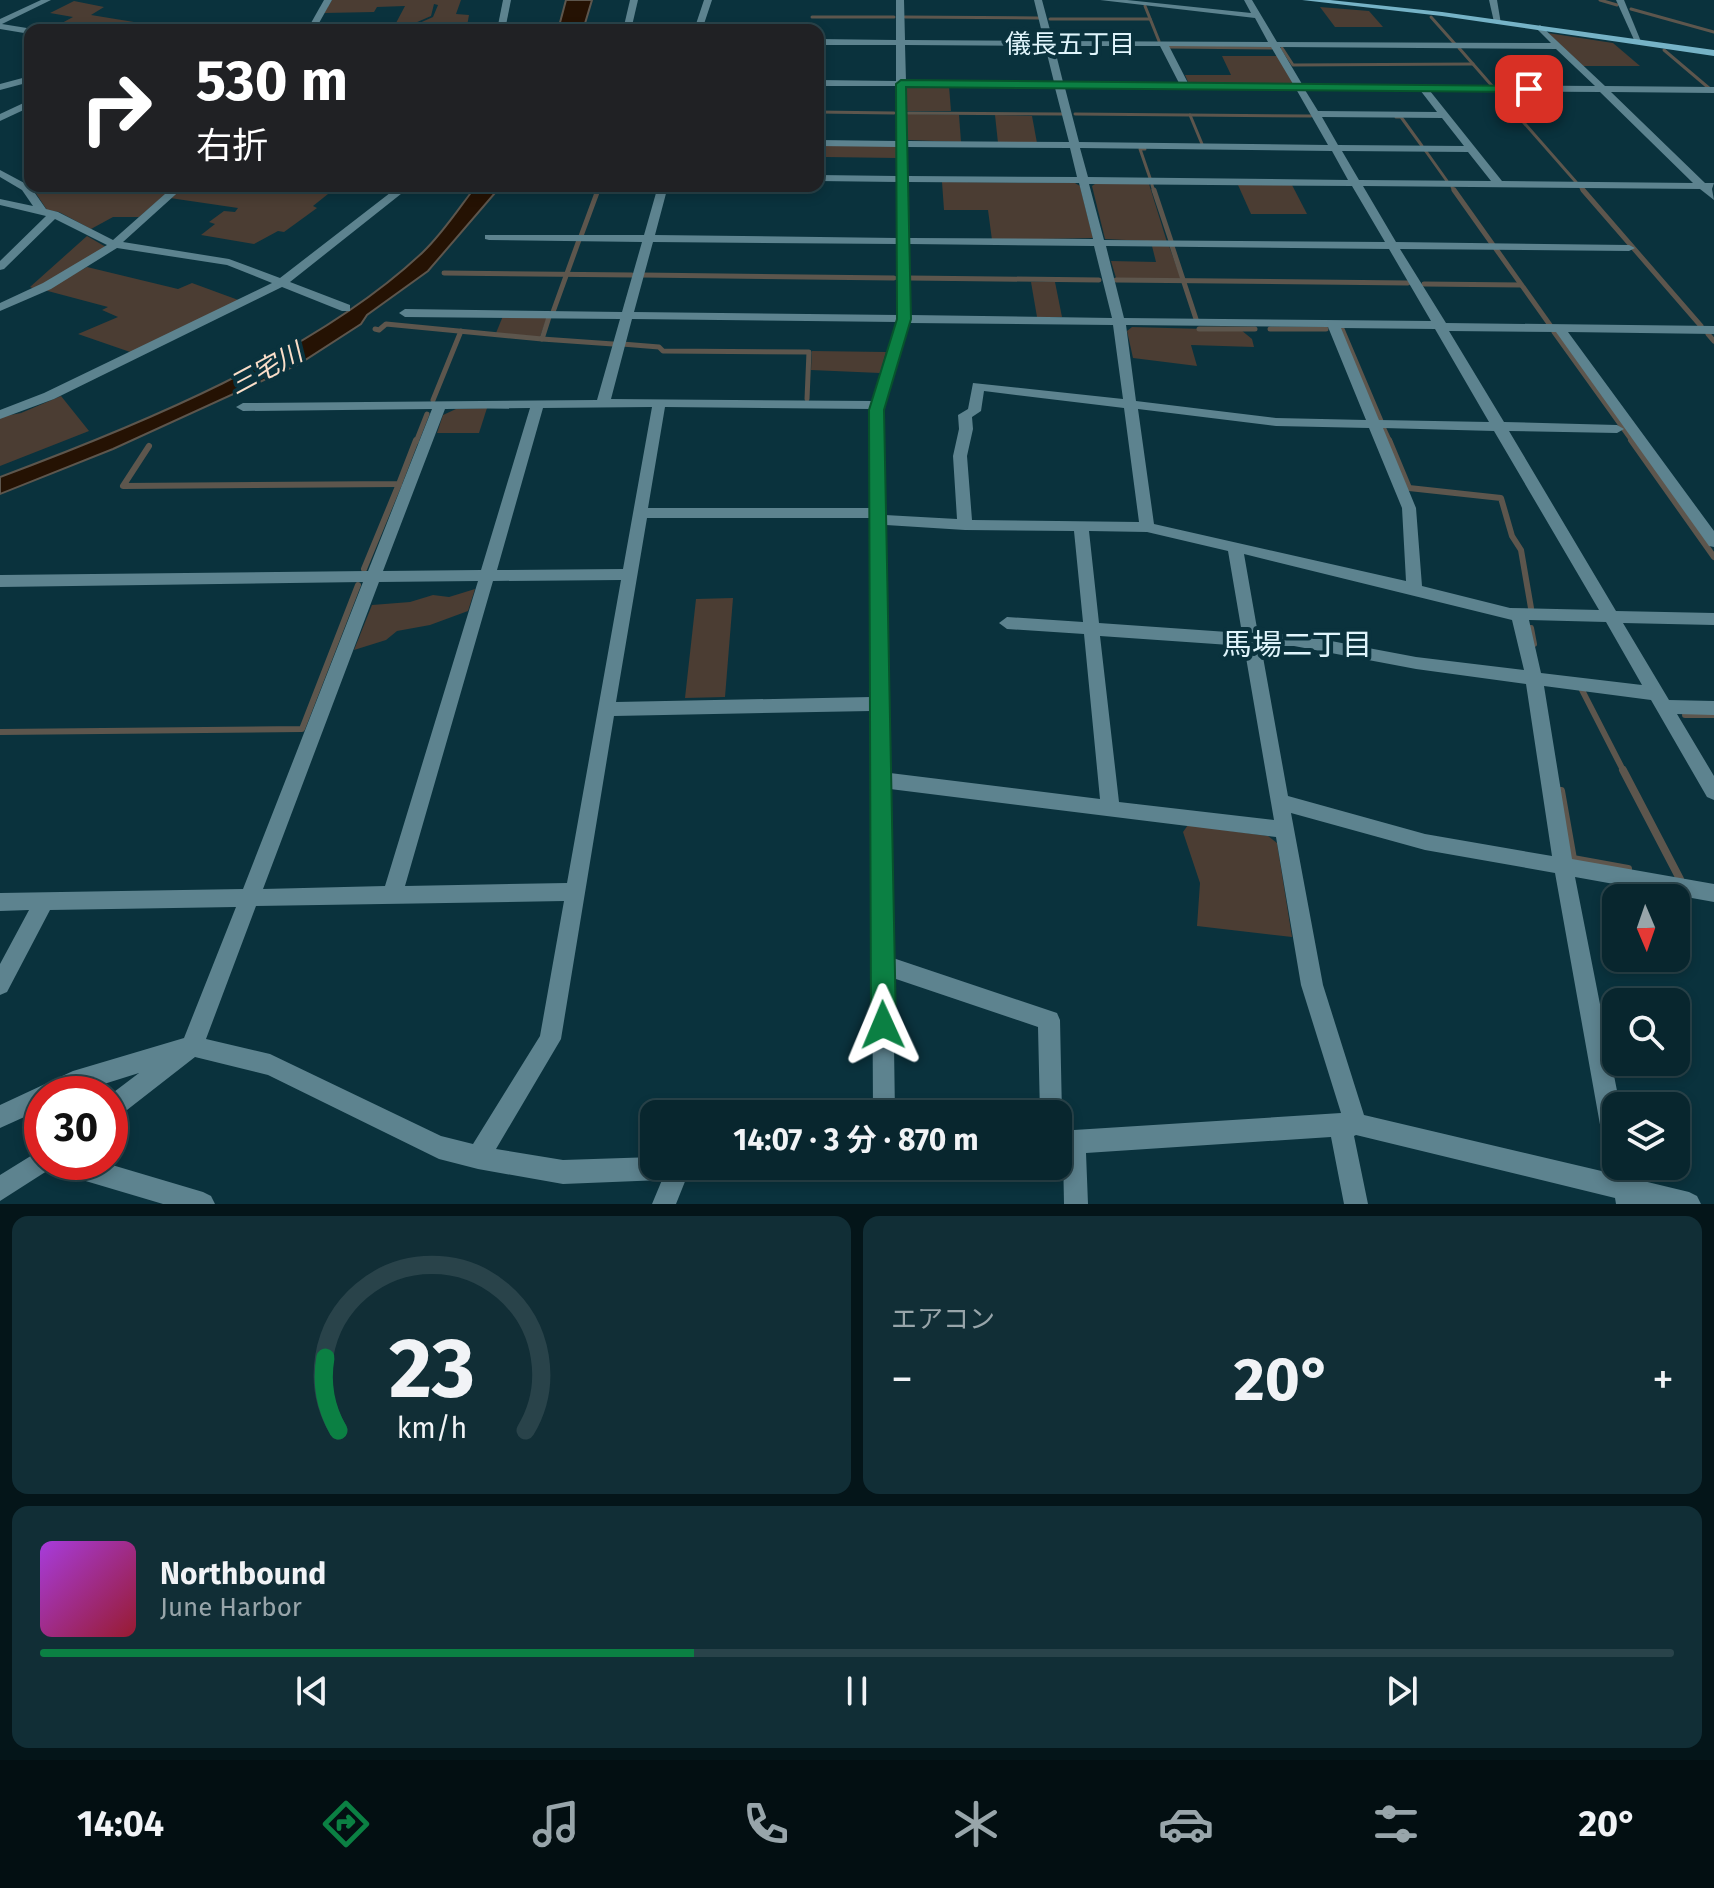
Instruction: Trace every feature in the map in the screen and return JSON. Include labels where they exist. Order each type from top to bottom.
[{"type":"street","points":[[0,24],[47,0]]},
{"type":"street","points":[[314,24],[328,0]]},
{"type":"street","points":[[502,24],[507,0]]},
{"type":"street","points":[[628,24],[634,0]]},
{"type":"street","points":[[700,24],[708,0]]},
{"type":"street","points":[[884,1100],[878,405],[904,319],[900,0]]},
{"type":"street","points":[[1038,0],[1119,322],[1147,527]]},
{"type":"street","points":[[1104,0],[1258,16]]},
{"type":"street","points":[[1248,0],[1714,792]]},
{"type":"street","points":[[1306,0],[1351,2],[1714,53]]},
{"type":"street","points":[[1493,0],[1498,22]]},
{"type":"street","points":[[1620,0],[1639,42]]},
{"type":"street","points":[[0,24],[24,30]]},
{"type":"street","points":[[1540,28],[1708,186],[1714,197]]},
{"type":"street","points":[[824,42],[1557,46]]},
{"type":"street","points":[[1163,44],[1185,86]]},
{"type":"street","points":[[0,87],[24,81]]},
{"type":"street","points":[[824,83],[1714,90]]},
{"type":"street","points":[[1423,88],[1499,184]]},
{"type":"street","points":[[0,94],[24,100]]},
{"type":"street","points":[[0,118],[24,105]]},
{"type":"street","points":[[1316,114],[1444,115]]},
{"type":"street","points":[[824,143],[1471,149]]},
{"type":"street","points":[[0,173],[24,187]]},
{"type":"street","points":[[824,178],[1708,186]]},
{"type":"street","points":[[30,192],[48,212]]},
{"type":"street","points":[[0,307],[107,251],[173,192]]},
{"type":"street","points":[[0,415],[49,396],[281,283],[398,192]]},
{"type":"street","points":[[603,403],[661,192]]},
{"type":"street","points":[[0,202],[48,212],[113,244],[229,262],[346,308]]},
{"type":"street","points":[[0,267],[48,212]]},
{"type":"street","points":[[489,237],[1629,248]]},
{"type":"street","points":[[405,313],[1714,330]]},
{"type":"street","points":[[1333,324],[1409,508],[1414,589]]},
{"type":"street","points":[[1559,328],[1714,542]]},
{"type":"street","points":[[965,525],[960,456],[966,429],[965,415],[974,411],[978,386],[1276,422],[1617,429]]},
{"type":"street","points":[[243,407],[603,403],[878,405]]},
{"type":"street","points":[[478,1157],[550,1039],[659,403]]},
{"type":"street","points":[[392,897],[538,404]]},
{"type":"street","points":[[128,1095],[192,1046],[440,405]]},
{"type":"street","points":[[640,513],[878,516],[965,525],[1147,527],[1519,614],[1714,619]]},
{"type":"street","points":[[1081,526],[1094,628],[1110,808]]},
{"type":"street","points":[[1235,547],[1312,985],[1348,1125],[1356,1204]]},
{"type":"street","points":[[0,581],[630,574]]},
{"type":"street","points":[[1519,614],[1534,678],[1563,866],[1606,1092]]},
{"type":"street","points":[[1007,623],[1252,640],[1294,640],[1416,663],[1534,678],[1714,708]]},
{"type":"street","points":[[607,709],[880,704]]},
{"type":"street","points":[[881,780],[1285,830]]},
{"type":"street","points":[[1280,802],[1425,842],[1714,893]]},
{"type":"street","points":[[0,902],[576,892]]},
{"type":"street","points":[[0,985],[44,901]]},
{"type":"street","points":[[883,965],[1049,1020],[1051,1100]]},
{"type":"street","points":[[93,1076],[192,1046],[270,1065],[439,1147],[563,1172],[640,1170]]},
{"type":"street","points":[[0,1117],[24,1106]]},
{"type":"street","points":[[1072,1143],[1348,1125],[1624,1186],[1689,1204]]},
{"type":"street","points":[[0,1189],[24,1173]]},
{"type":"street","points":[[122,1180],[203,1204]]},
{"type":"street","points":[[664,1204],[674,1180]]},
{"type":"street","points":[[1072,1180],[1076,1204]]},
{"type":"shaded area","points":[[332,0],[461,0],[456,14],[469,15],[467,24],[417,24],[433,17],[438,5],[434,4],[431,16],[415,23],[396,23],[405,6],[377,7],[374,12],[324,13]]},
{"type":"shaded area","points":[[74,1],[104,7],[91,15],[134,22],[60,24],[73,17],[50,13]]},
{"type":"shaded area","points":[[1320,7],[1369,11],[1383,27],[1335,27]]},
{"type":"shaded area","points":[[1548,33],[1613,43],[1640,66],[1583,66]]},
{"type":"shaded area","points":[[1222,56],[1277,56],[1294,84],[1189,84],[1185,75],[1231,75]]},
{"type":"shaded area","points":[[949,86],[951,111],[906,111],[906,87]]},
{"type":"shaded area","points":[[907,114],[959,115],[961,142],[907,140]]},
{"type":"shaded area","points":[[995,115],[1032,116],[1037,143],[998,143]]},
{"type":"shaded area","points":[[824,144],[896,147],[896,158],[826,157],[824,176]]},
{"type":"shaded area","points":[[942,182],[1075,183],[1080,186],[1093,238],[992,240],[988,210],[944,210]]},
{"type":"shaded area","points":[[1149,184],[1167,242],[1105,239],[1092,186]]},
{"type":"shaded area","points":[[1238,185],[1292,185],[1307,214],[1251,214]]},
{"type":"shaded area","points":[[35,192],[168,192],[139,217],[113,217],[91,229],[59,212],[47,210]]},
{"type":"shaded area","points":[[178,192],[330,192],[313,206],[317,208],[284,232],[278,231],[254,244],[201,235],[215,224],[209,222],[224,211],[235,212],[238,208],[170,198]]},
{"type":"shaded area","points":[[87,236],[106,247],[35,289],[30,287]]},
{"type":"shaded area","points":[[1152,246],[1169,246],[1181,279],[1116,278],[1111,261],[1156,262]]},
{"type":"shaded area","points":[[87,267],[178,289],[192,283],[241,301],[133,353],[78,334],[118,317],[102,310],[108,307],[44,290]]},
{"type":"shaded area","points":[[1031,282],[1055,282],[1062,317],[1037,317]]},
{"type":"shaded area","points":[[503,316],[547,317],[540,337],[496,333]]},
{"type":"shaded area","points":[[1132,327],[1241,330],[1252,339],[1254,347],[1191,345],[1197,366],[1133,358],[1127,331]]},
{"type":"shaded area","points":[[812,351],[886,352],[880,373],[811,370]]},
{"type":"shaded area","points":[[61,396],[89,431],[0,466],[0,417],[21,413]]},
{"type":"shaded area","points":[[487,408],[479,433],[437,433],[443,415],[456,409]]},
{"type":"shaded area","points":[[475,589],[468,611],[430,625],[397,631],[386,640],[354,650],[372,605],[410,602],[433,595],[449,597]]},
{"type":"shaded area","points":[[733,598],[725,697],[685,698],[696,599]]},
{"type":"shaded area","points":[[1188,825],[1268,836],[1277,843],[1292,937],[1197,926],[1200,883],[1183,832]]},
{"type":"water","points":[[566,0],[592,0],[585,24],[560,24]]},
{"type":"water","name":"三宅川","points":[[472,192],[496,192],[428,271],[367,315],[361,324],[299,364],[113,449],[0,494],[0,477],[166,410],[278,354],[331,323],[380,289],[423,252]]},
{"type":"waterway","points":[[1600,0],[1617,5]]},
{"type":"waterway","points":[[1145,6],[1159,41]]},
{"type":"waterway","points":[[1631,9],[1714,32]]},
{"type":"waterway","points":[[812,17],[894,17]]},
{"type":"waterway","points":[[905,17],[1039,18]]},
{"type":"waterway","points":[[1431,17],[1455,44]]},
{"type":"waterway","points":[[1050,19],[1150,19]]},
{"type":"waterway","points":[[1169,47],[1272,48]]},
{"type":"waterway","points":[[1282,48],[1293,65],[1473,64]]},
{"type":"waterway","points":[[1459,48],[1473,64]]},
{"type":"waterway","points":[[1664,50],[1710,89]]},
{"type":"waterway","points":[[1473,64],[1493,87]]},
{"type":"waterway","points":[[1496,91],[1576,182]]},
{"type":"waterway","points":[[824,112],[894,113]]},
{"type":"waterway","points":[[908,113],[1062,114]]},
{"type":"waterway","points":[[1075,114],[1311,116]]},
{"type":"waterway","points":[[1190,115],[1202,144]]},
{"type":"waterway","points":[[1396,117],[1401,117],[1422,146]]},
{"type":"waterway","points":[[1145,149],[1140,149],[1150,178]]},
{"type":"waterway","points":[[1425,150],[1447,181]]},
{"type":"waterway","points":[[1152,185],[1154,192]]},
{"type":"waterway","points":[[1452,187],[1455,192]]},
{"type":"waterway","points":[[1581,188],[1584,192]]},
{"type":"waterway","points":[[1154,190],[1171,241]]},
{"type":"waterway","points":[[1454,190],[1493,245]]},
{"type":"waterway","points":[[1583,190],[1701,326]]},
{"type":"waterway","points":[[581,236],[597,192]]},
{"type":"waterway","points":[[567,274],[579,240]]},
{"type":"waterway","points":[[1172,246],[1183,281]]},
{"type":"waterway","points":[[1496,249],[1550,325]]},
{"type":"waterway","points":[[444,273],[567,274]]},
{"type":"waterway","points":[[553,312],[567,274]]},
{"type":"waterway","points":[[567,274],[632,275]]},
{"type":"waterway","points":[[642,275],[894,278]]},
{"type":"waterway","points":[[910,278],[1099,280]]},
{"type":"waterway","points":[[1116,280],[1183,281]]},
{"type":"waterway","points":[[1183,281],[1408,283]]},
{"type":"waterway","points":[[1183,281],[1196,319]]},
{"type":"waterway","points":[[1424,284],[1521,285]]},
{"type":"waterway","points":[[542,339],[549,317]]},
{"type":"waterway","points":[[375,329],[379,330],[386,324],[461,331]]},
{"type":"waterway","points":[[1199,329],[1255,329]]},
{"type":"waterway","points":[[1270,329],[1326,329]]},
{"type":"waterway","points":[[1342,329],[1381,421]]},
{"type":"waterway","points":[[433,400],[461,331]]},
{"type":"waterway","points":[[461,331],[542,339]]},
{"type":"waterway","points":[[1554,332],[1633,442]]},
{"type":"waterway","points":[[1708,334],[1714,341]]},
{"type":"waterway","points":[[542,339],[613,344]]},
{"type":"waterway","points":[[622,344],[659,347],[663,351],[809,352],[807,399]]},
{"type":"waterway","points":[[416,442],[427,414]]},
{"type":"waterway","points":[[1384,429],[1390,442]]},
{"type":"waterway","points":[[399,484],[416,440]]},
{"type":"waterway","points":[[1389,440],[1409,488],[1501,498],[1512,536],[1521,550],[1531,608]]},
{"type":"waterway","points":[[1631,440],[1714,557]]},
{"type":"waterway","points":[[149,446],[123,486],[399,484]]},
{"type":"waterway","points":[[364,569],[399,484]]},
{"type":"waterway","points":[[0,732],[302,729],[358,585]]},
{"type":"waterway","points":[[1531,628],[1534,644]]},
{"type":"waterway","points":[[1582,690],[1624,772]]},
{"type":"waterway","points":[[1685,715],[1714,715]]},
{"type":"waterway","points":[[1623,770],[1680,879]]},
{"type":"waterway","points":[[1561,791],[1573,859],[1628,869]]},
{"type":"district","name":"儀長五丁目","points":[[1070,44]]},
{"type":"district","name":"馬場二丁目","points":[[1297,645]]},
{"type":"route","points":[[883,1025],[877,410],[904,319],[901,84],[1529,89]]}]
